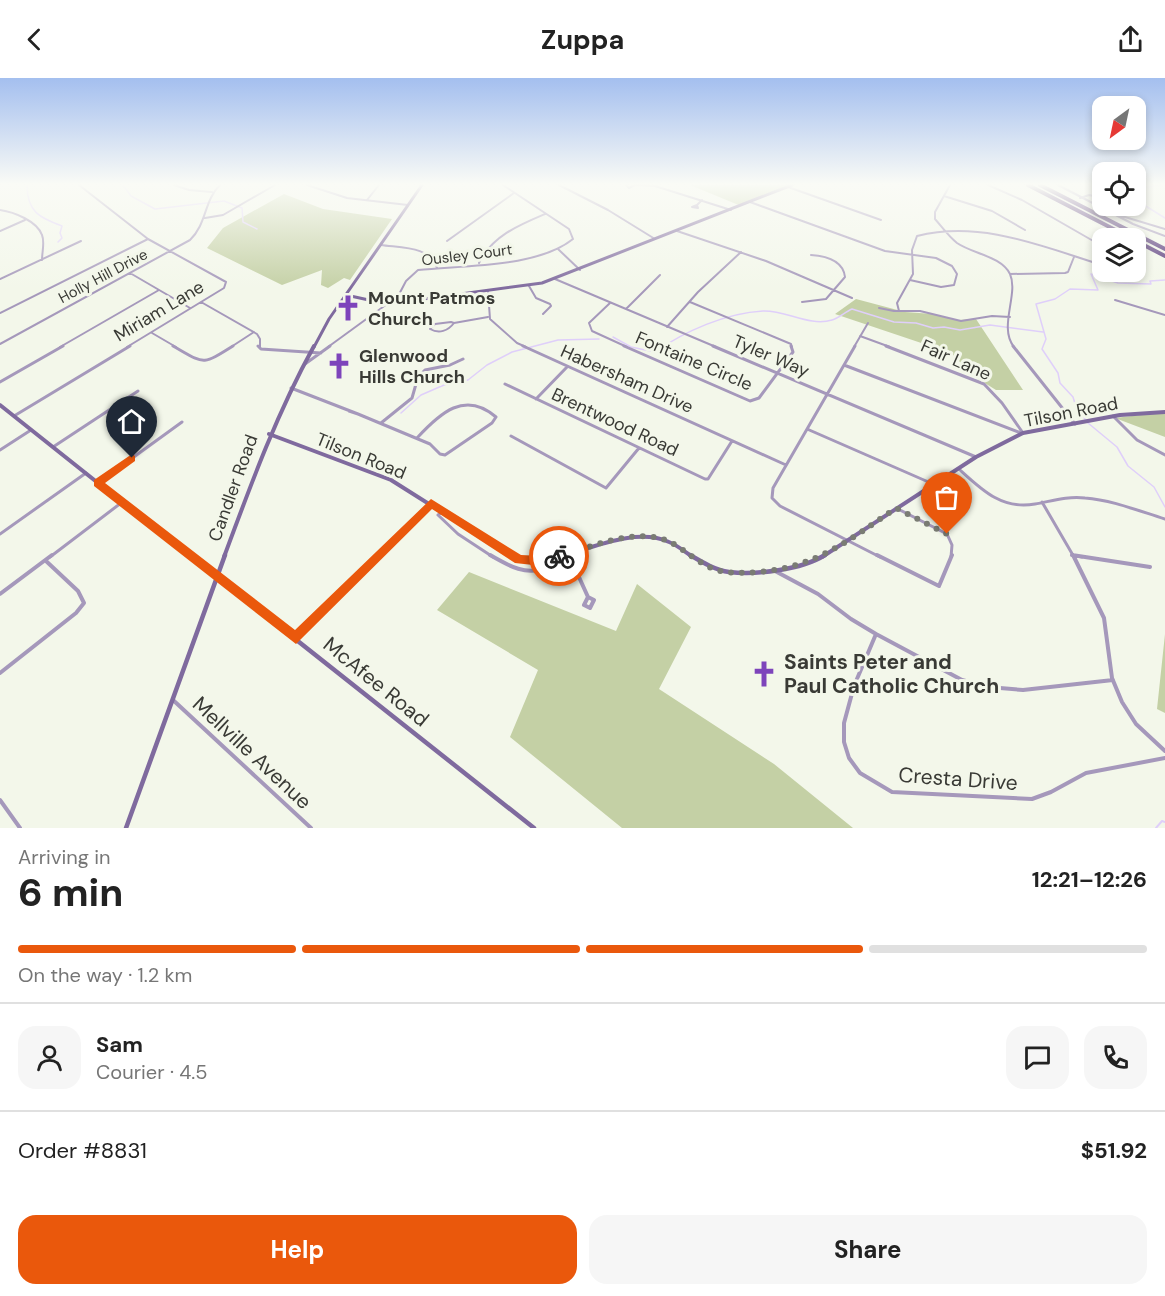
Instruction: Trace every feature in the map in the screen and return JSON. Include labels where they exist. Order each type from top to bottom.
[{"type":"highway","points":[[1096,220],[1112,228]]},
{"type":"highway","points":[[1108,220],[1165,249]]},
{"type":"highway","points":[[1146,246],[1165,256]]},
{"type":"street","points":[[0,231],[25,220],[36,226],[43,236],[42,260]]},
{"type":"street","name":"Miriam Lane","points":[[14,416],[224,288],[226,282],[148,239],[124,220]]},
{"type":"street","name":"Holly Hill Drive","points":[[0,344],[171,251],[197,235],[203,228],[205,220]]},
{"type":"street","name":"Candler Road","points":[[126,828],[269,434],[301,366],[398,220]]},
{"type":"street","points":[[447,241],[476,220]]},
{"type":"street","points":[[479,263],[482,255],[492,245],[533,220]]},
{"type":"street","points":[[553,220],[572,234],[571,243],[558,249],[580,270]]},
{"type":"street","points":[[624,220],[655,240]]},
{"type":"street","points":[[346,295],[394,304],[529,286],[580,270],[705,220]]},
{"type":"street","points":[[800,220],[885,251],[944,261],[955,269],[957,276],[954,285],[946,287],[910,280]]},
{"type":"street","points":[[937,220],[957,243],[996,261],[1010,274],[1065,273],[1068,272],[1074,257]]},
{"type":"street","points":[[1008,220],[1025,230]]},
{"type":"street","points":[[1057,220],[1092,240]]},
{"type":"street","points":[[1127,220],[1165,236]]},
{"type":"street","points":[[1140,220],[1165,229]]},
{"type":"street","points":[[899,311],[897,303],[913,271],[912,254],[917,236],[943,229],[984,230],[1092,262]]},
{"type":"street","points":[[677,231],[741,252],[852,298]]},
{"type":"street","points":[[0,313],[148,239]]},
{"type":"street","points":[[0,279],[81,241]]},
{"type":"street","points":[[381,245],[425,252],[435,260],[437,268]]},
{"type":"street","name":"Ousley Court","points":[[394,304],[406,280],[418,270],[526,258],[558,249]]},
{"type":"street","points":[[667,327],[741,252]]},
{"type":"street","points":[[802,302],[823,300],[835,291],[846,272],[839,263],[811,255]]},
{"type":"street","points":[[130,273],[190,308]]},
{"type":"street","points":[[1010,274],[1009,339],[1076,424]]},
{"type":"street","points":[[626,309],[660,275]]},
{"type":"street","name":"Tyler Way","points":[[555,279],[976,457]]},
{"type":"street","points":[[529,286],[536,298],[550,304],[551,306],[543,314]]},
{"type":"street","points":[[0,382],[159,290]]},
{"type":"street","points":[[454,322],[444,331],[436,332],[430,329],[435,324],[489,316],[488,291]]},
{"type":"street","points":[[1115,300],[1165,315]]},
{"type":"street","points":[[201,302],[254,332],[259,336],[258,345],[261,349],[321,353]]},
{"type":"street","name":"Fontaine Circle","points":[[610,303],[589,323],[592,332],[742,399],[750,401],[759,398],[793,352],[793,347],[788,341],[690,302]]},
{"type":"street","points":[[301,366],[387,304]]},
{"type":"street","points":[[879,308],[920,311],[961,321],[992,316],[1010,316]]},
{"type":"street","name":"Habersham Drive","points":[[489,316],[517,343],[786,465]]},
{"type":"street","points":[[868,323],[786,465],[772,492],[773,500],[939,586],[954,546],[953,539],[896,508]]},
{"type":"street","points":[[151,333],[197,361],[206,362],[254,332]]},
{"type":"street","name":"Fair Lane","points":[[860,336],[984,384],[1023,433]]},
{"type":"street","points":[[381,423],[414,395],[418,377],[425,370],[450,365],[463,359]]},
{"type":"street","points":[[844,365],[1023,433]]},
{"type":"street","points":[[536,399],[567,367]]},
{"type":"street","name":"Brentwood Road","points":[[505,384],[703,479],[708,479],[732,441]]},
{"type":"street","points":[[291,388],[417,438],[434,446],[441,454],[447,455],[495,421],[496,417],[475,404],[463,403],[429,424],[417,438]]},
{"type":"street","points":[[53,447],[138,391]]},
{"type":"street","name":"McAfee Road","points":[[0,405],[121,503],[296,638],[530,827]]},
{"type":"street","name":"Tilson Road","points":[[269,434],[392,480],[519,560],[546,560],[627,538],[647,537],[668,541],[717,570],[738,573],[774,571],[820,558],[976,457],[1023,433],[1113,416],[1165,412]]},
{"type":"street","points":[[1113,416],[1137,440],[1165,455]]},
{"type":"street","points":[[98,483],[182,422]]},
{"type":"street","points":[[807,429],[935,484]]},
{"type":"street","points":[[0,450],[32,430]]},
{"type":"street","points":[[511,436],[606,488],[639,448]]},
{"type":"street","points":[[958,469],[987,494],[1003,504],[1020,507],[1065,497],[1084,497],[1165,519]]},
{"type":"street","points":[[0,534],[86,473]]},
{"type":"street","points":[[1042,502],[1072,555],[1107,626],[1113,680],[1124,705],[1139,728],[1165,752]]},
{"type":"street","points":[[0,594],[121,503]]},
{"type":"street","points":[[296,638],[431,503]]},
{"type":"street","points":[[443,511],[438,515],[440,521],[461,537],[510,566],[534,571],[544,570],[547,566],[546,560]]},
{"type":"street","points":[[575,552],[576,567]]},
{"type":"street","points":[[568,554],[588,597]]},
{"type":"street","points":[[1072,555],[1150,567]]},
{"type":"street","points":[[0,673],[76,613],[84,603],[78,591],[46,561]]},
{"type":"street","points":[[774,571],[818,594],[876,634],[954,676],[976,684],[1037,690],[1113,680]]},
{"type":"street","name":"Cresta Drive","points":[[876,634],[843,720],[843,732],[845,744],[858,771],[874,783],[892,792],[1032,799],[1051,792],[1086,773],[1165,758]]},
{"type":"street","name":"Mellville Avenue","points":[[173,700],[311,828]]},
{"type":"street","points":[[0,800],[20,828]]},
{"type":"green space","points":[[237,220],[391,220],[350,280],[344,278],[328,288],[321,285],[322,270],[282,285],[207,248],[223,228]]},
{"type":"green space","points":[[856,299],[905,312],[933,314],[958,320],[976,319],[1023,390],[996,390],[975,377],[951,353],[835,314]]},
{"type":"green space","points":[[1165,412],[1165,437],[1115,418]]},
{"type":"green space","points":[[469,572],[616,631],[637,584],[691,627],[659,689],[774,764],[853,828],[622,828],[510,737],[538,670],[437,610]]},
{"type":"green space","points":[[1165,634],[1165,713],[1157,709]]},
{"type":"waterway","points":[[47,220],[62,226],[60,233],[62,238],[58,242]]},
{"type":"waterway","points":[[243,220],[257,229]]},
{"type":"waterway","points":[[1085,419],[1076,407],[1073,397],[1060,383],[1058,373],[1042,349],[1046,339],[1036,304],[1055,299],[1070,289],[1098,290],[1091,274],[1118,283],[1151,284],[1150,281],[1165,280]]},
{"type":"waterway","points":[[613,337],[631,347],[655,352],[693,330],[735,315],[772,311],[823,322],[835,319],[852,309],[894,322],[916,323],[933,328],[944,327],[960,330],[990,325],[1043,332]]},
{"type":"waterway","points":[[401,413],[421,395],[444,385],[468,380],[487,365],[512,352],[558,340],[599,339]]},
{"type":"waterway","points":[[1088,423],[1117,447],[1128,466],[1154,487],[1165,507]]},
{"type":"waterway","points":[[1156,828],[1162,821],[1165,822]]},
{"type":"way so far","points":[[559,556],[627,538],[647,537],[668,541],[717,570],[738,573],[774,571],[820,558],[896,508],[947,534]]},
{"type":"place","name":"Mount Patmos Church","points":[[348,308]]},
{"type":"place","name":"Glenwood Hills Church","points":[[339,366]]},
{"type":"place","name":"Saints Peter and Paul Catholic Church","points":[[764,674]]},
{"type":"route","points":[[132,458],[98,483],[296,638],[431,503],[519,560],[542,561],[559,556]]}]
